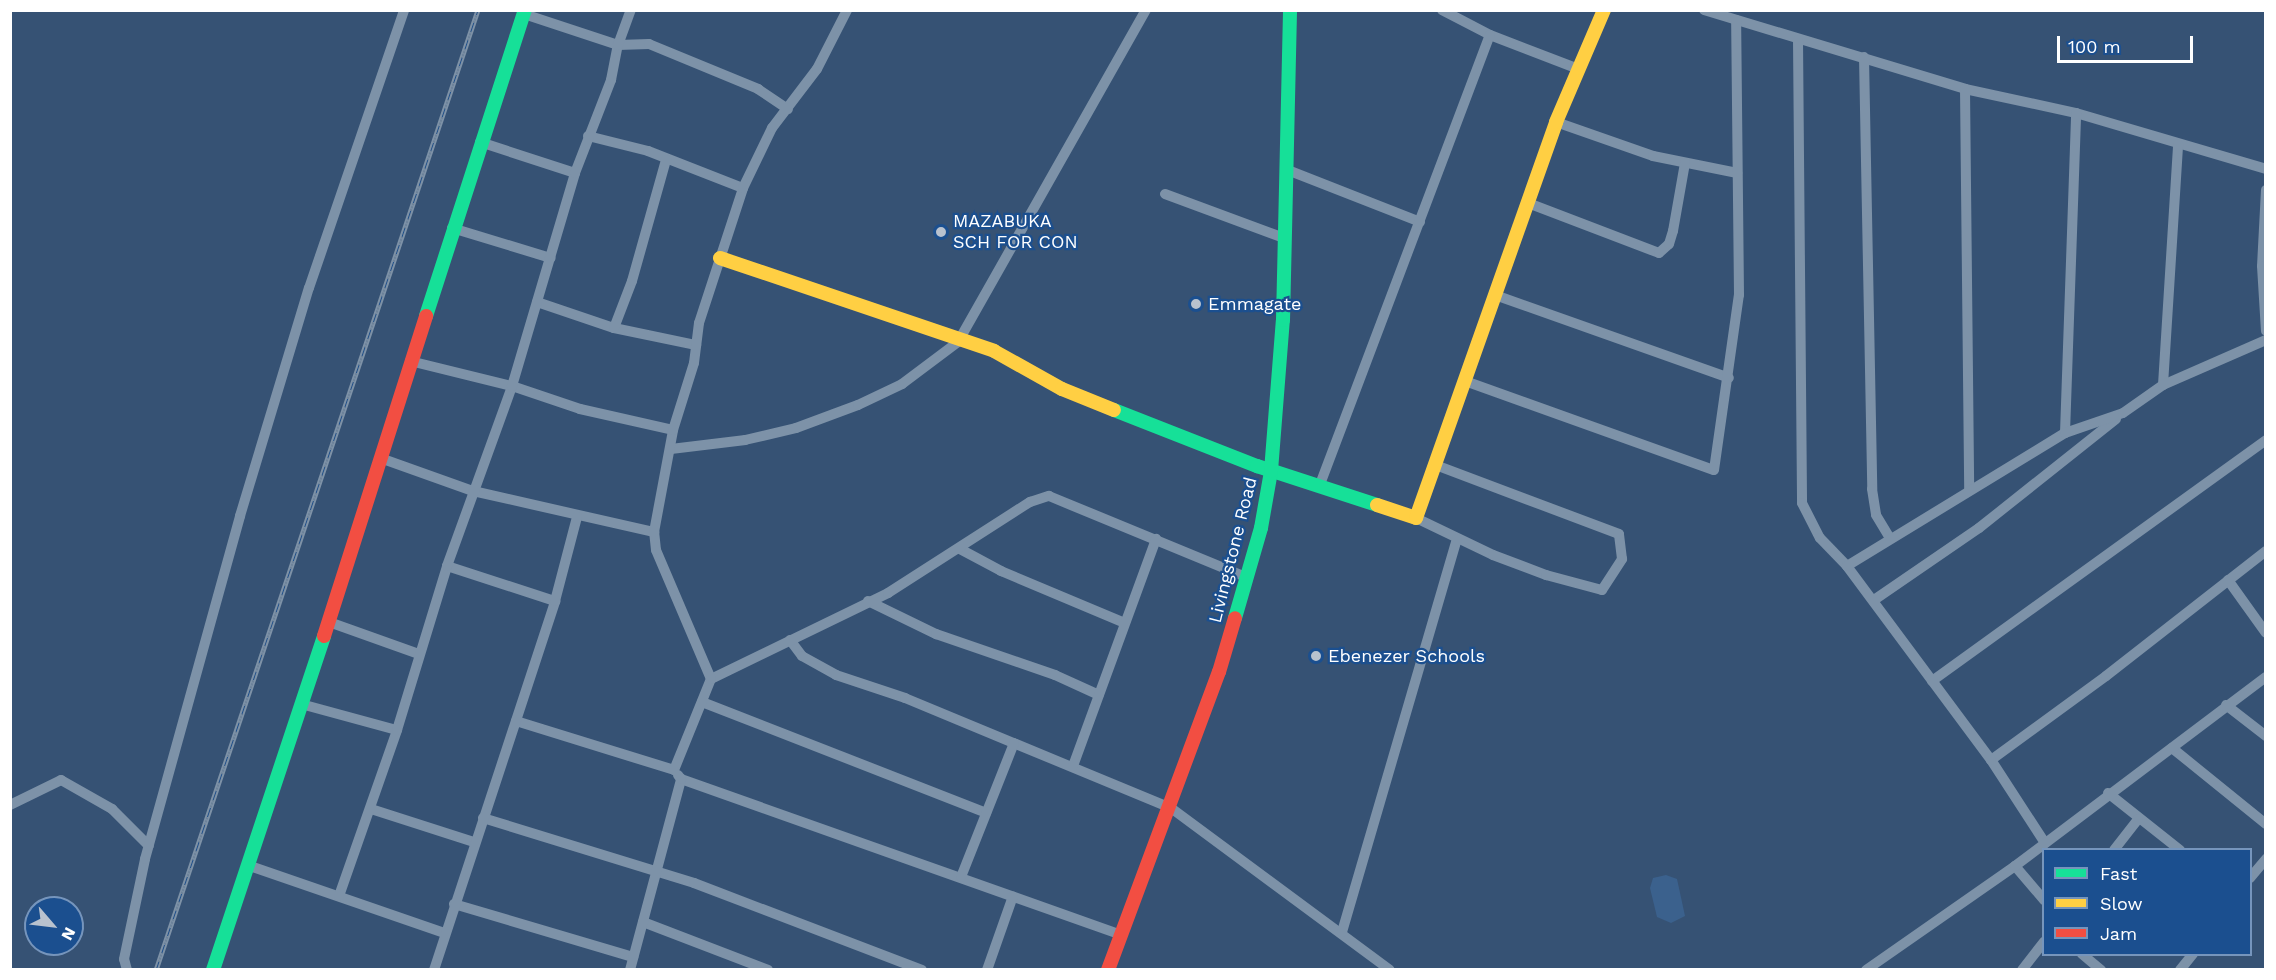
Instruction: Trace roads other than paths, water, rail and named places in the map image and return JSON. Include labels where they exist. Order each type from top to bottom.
[{"type":"main road","name":"Livingstone Road","points":[[1108,969],[1171,808],[1248,578],[1271,471],[1282,320],[1290,10]]},
{"type":"main road","points":[[720,258],[958,342],[993,351],[1062,389],[1271,471],[1416,518],[1556,122],[1576,68],[1604,10]]},
{"type":"main road","points":[[213,969],[329,622],[382,459],[452,228],[525,12]]},
{"type":"street","points":[[127,969],[124,959],[149,846],[240,516],[309,288],[404,10]]},
{"type":"street","points":[[339,896],[397,730],[447,566],[512,386],[576,173],[588,136],[611,80],[618,45],[631,10]]},
{"type":"street","points":[[630,969],[657,872],[677,775],[711,680],[700,647],[666,581],[654,532],[673,429],[696,345],[699,323],[743,188],[772,128],[817,69],[847,10]]},
{"type":"street","points":[[671,449],[745,440],[796,428],[858,405],[902,384],[958,342],[1146,10]]},
{"type":"street","points":[[1442,10],[1490,35],[1576,68]]},
{"type":"street","points":[[1704,10],[1965,89],[2076,113],[2265,169]]},
{"type":"street","points":[[525,12],[618,45],[649,44],[758,89],[788,109]]},
{"type":"street","points":[[1465,381],[1714,470],[1739,296],[1736,21]]},
{"type":"street","points":[[1319,487],[1490,35]]},
{"type":"street","points":[[1798,40],[1802,503],[1820,538],[1874,600],[1991,760],[2045,843]]},
{"type":"street","points":[[1864,57],[1872,489],[1876,515],[1889,537]]},
{"type":"street","points":[[1965,89],[1969,490]]},
{"type":"street","points":[[2065,433],[2076,113]]},
{"type":"street","points":[[1556,122],[1616,145],[1685,163],[1737,173]]},
{"type":"street","points":[[588,136],[648,151],[666,160],[743,188]]},
{"type":"street","points":[[480,142],[576,173]]},
{"type":"street","points":[[2163,386],[2178,144]]},
{"type":"street","points":[[614,328],[632,281],[666,160]]},
{"type":"street","points":[[1528,203],[1659,253],[1669,244],[1673,231],[1685,163]]},
{"type":"street","points":[[1286,169],[1420,222]]},
{"type":"street","points":[[2265,190],[2262,266],[2265,331]]},
{"type":"street","points":[[1165,194],[1284,238]]},
{"type":"street","points":[[452,228],[551,258]]},
{"type":"street","points":[[1495,295],[1729,378]]},
{"type":"street","points":[[537,302],[614,328],[696,345]]},
{"type":"street","points":[[1874,600],[1979,528],[2123,413],[2163,386],[2265,340]]},
{"type":"street","points":[[410,361],[512,386],[580,409],[673,429]]},
{"type":"street","points":[[1846,566],[1889,537],[2065,433],[2123,413]]},
{"type":"street","points":[[1932,681],[2265,440]]},
{"type":"street","points":[[382,459],[473,491],[577,517],[654,532]]},
{"type":"street","points":[[1416,518],[1457,540],[1546,575],[1602,590],[1611,580],[1624,548],[1619,534],[1435,465]]},
{"type":"street","points":[[711,680],[868,601],[960,549],[1030,502],[1049,496],[1248,578]]},
{"type":"street","points":[[434,969],[555,601],[577,517]]},
{"type":"street","points":[[1073,766],[1156,539]]},
{"type":"street","points":[[1342,932],[1457,540]]},
{"type":"street","points":[[960,549],[1001,571],[1125,623]]},
{"type":"street","points":[[1991,760],[2106,676],[2265,551]]},
{"type":"street","points":[[447,566],[555,601]]},
{"type":"street","points":[[2228,580],[2265,633]]},
{"type":"street","points":[[868,601],[936,634],[1100,695]]},
{"type":"street","points":[[329,622],[419,654]]},
{"type":"street","points":[[790,640],[802,656],[836,675],[905,698],[1171,808],[1390,969]]},
{"type":"street","points":[[1866,969],[2015,866],[2108,793],[2172,748],[2265,677]]},
{"type":"street","points":[[702,702],[986,813]]},
{"type":"street","points":[[301,704],[397,730]]},
{"type":"street","points":[[2226,705],[2265,736]]},
{"type":"street","points":[[516,721],[677,775],[1121,935]]},
{"type":"street","points":[[961,877],[1014,742]]},
{"type":"street","points":[[2172,748],[2265,824]]},
{"type":"street","points":[[10,805],[62,780],[112,809],[149,846]]},
{"type":"street","points":[[2108,793],[2138,819],[2179,848]]},
{"type":"street","points":[[370,809],[474,842]]},
{"type":"street","points":[[483,818],[657,872],[922,969]]},
{"type":"street","points":[[2115,848],[2138,819]]},
{"type":"street","points":[[2252,875],[2265,859]]},
{"type":"street","points":[[247,864],[444,933]]},
{"type":"street","points":[[2015,866],[2042,899]]},
{"type":"street","points":[[987,969],[1013,896]]},
{"type":"street","points":[[454,904],[633,957]]},
{"type":"street","points":[[643,922],[768,969]]},
{"type":"street","points":[[2022,969],[2042,943]]},
{"type":"street","points":[[2085,956],[2101,969]]},
{"type":"street","points":[[2180,969],[2191,956]]},
{"type":"water","points":[[1666,875],[1677,879],[1685,916],[1671,923],[1657,917],[1650,888],[1653,878]]},
{"type":"railway","points":[[156,970],[478,10]]},
{"type":"place","name":"MAZABUKA SCH FOR CON","points":[[941,232]]},
{"type":"place","name":"Emmagate","points":[[1196,304]]},
{"type":"place","name":"Ebenezer Schools","points":[[1316,656]]}]
